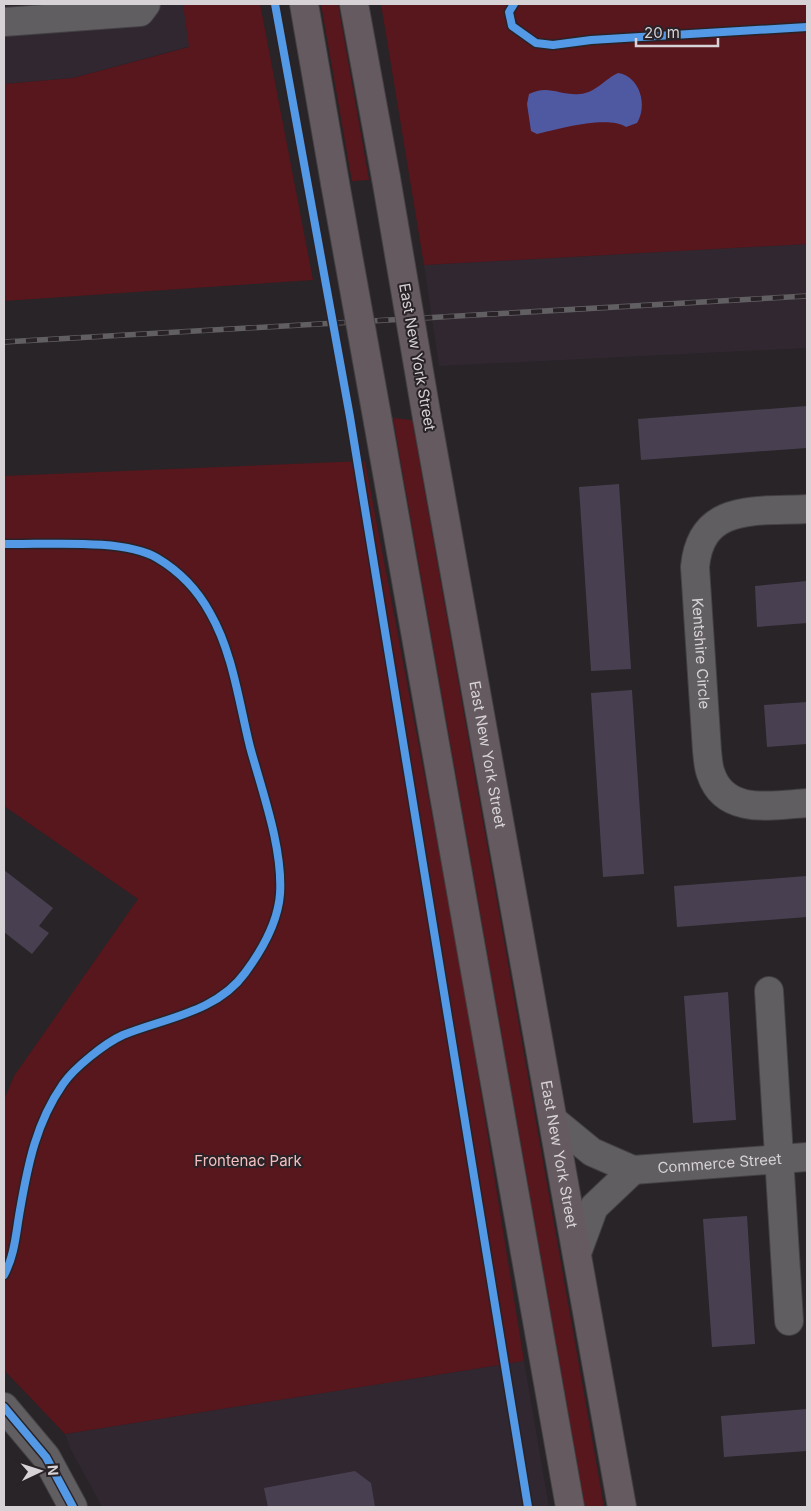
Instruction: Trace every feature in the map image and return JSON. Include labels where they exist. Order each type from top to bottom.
[{"type":"main road","points":[[304,4],[570,1507]]},
{"type":"main road","name":"East New York Street","points":[[354,4],[622,1507]]},
{"type":"street","points":[[4,22],[140,12],[146,4]]},
{"type":"street","name":"Kentshire Circle","points":[[807,509],[738,514],[725,517],[714,523],[702,535],[697,549],[695,567],[707,751],[711,775],[719,789],[732,800],[743,805],[807,803]]},
{"type":"street","points":[[769,991],[790,1321]]},
{"type":"street","name":"Commerce Street","points":[[553,1120],[592,1152],[633,1170],[807,1156]]},
{"type":"street","points":[[577,1253],[594,1207],[633,1170]]},
{"type":"street","points":[[4,1407],[46,1457],[73,1507]]},
{"type":"shaded area","points":[[4,4],[183,4],[190,46],[73,78],[4,84]]},
{"type":"shaded area","points":[[807,244],[807,348],[439,366],[424,265]]},
{"type":"shaded area","points":[[524,1361],[549,1507],[102,1507],[71,1450],[65,1434]]},
{"type":"green space","points":[[183,4],[260,4],[313,280],[4,301],[4,84],[73,78],[189,47]]},
{"type":"green space","points":[[321,4],[338,4],[369,180],[352,181]]},
{"type":"green space","points":[[381,4],[807,4],[807,244],[424,265]]},
{"type":"green space","points":[[393,418],[412,420],[604,1507],[585,1507]]},
{"type":"green space","name":"Frontenac Park","points":[[365,461],[460,964],[524,1361],[65,1434],[4,1370],[4,1100],[14,1076],[138,899],[4,806],[4,476]]},
{"type":"water","points":[[618,73],[626,75],[632,80],[640,93],[642,108],[637,123],[626,127],[607,122],[583,124],[537,134],[531,131],[527,104],[529,94],[542,90],[573,94],[585,93]]},
{"type":"building","points":[[807,406],[807,448],[641,460],[638,419]]},
{"type":"building","points":[[619,484],[631,669],[591,671],[579,487]]},
{"type":"building","points":[[807,581],[807,623],[757,627],[755,586]]},
{"type":"building","points":[[632,690],[644,874],[603,877],[591,693]]},
{"type":"building","points":[[807,702],[807,744],[767,747],[764,705]]},
{"type":"building","points":[[4,870],[53,908],[39,926],[49,933],[32,954],[4,932]]},
{"type":"building","points":[[807,876],[807,917],[677,927],[674,886]]},
{"type":"building","points":[[728,992],[736,1120],[693,1123],[684,996]]},
{"type":"building","points":[[747,1216],[755,1344],[712,1347],[703,1219]]},
{"type":"building","points":[[807,1409],[807,1451],[724,1457],[721,1416]]},
{"type":"building","points":[[355,1471],[371,1483],[375,1507],[268,1507],[264,1488]]},
{"type":"railway","points":[[4,342],[807,296]]},
{"type":"cycle path","points":[[275,4],[350,417],[528,1507]]},
{"type":"cycle path","points":[[514,4],[509,12],[512,26],[536,43],[553,45],[591,40],[807,27]]},
{"type":"cycle path","points":[[4,544],[104,545],[142,552],[165,563],[194,589],[218,628],[230,661],[250,747],[271,820],[280,876],[279,904],[273,925],[257,955],[245,973],[233,986],[220,997],[205,1005],[116,1039],[82,1064],[63,1084],[46,1114],[34,1144],[26,1176],[13,1251],[4,1275]]},
{"type":"cycle path","points":[[4,1407],[46,1457],[73,1507]]}]
